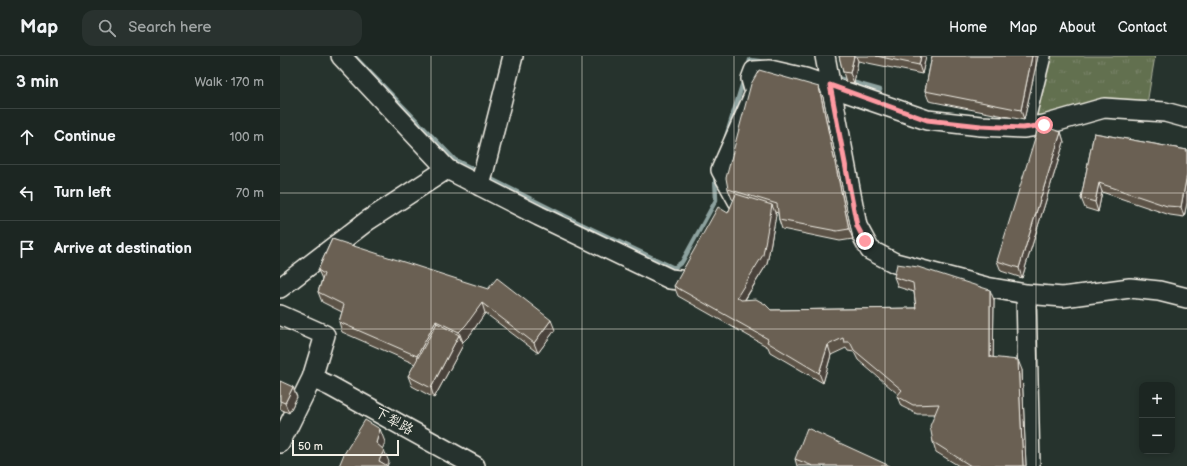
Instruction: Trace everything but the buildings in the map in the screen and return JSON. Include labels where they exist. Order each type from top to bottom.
[{"type":"street","points":[[341,56],[447,169],[670,279],[688,281],[705,255]]},
{"type":"street","points":[[480,186],[513,56]]},
{"type":"street","points":[[825,56],[857,226],[870,250],[895,263],[986,288],[1026,294],[1063,297],[1130,288],[1159,291],[1187,298]]},
{"type":"street","points":[[1023,128],[1041,56]]},
{"type":"street","points":[[731,217],[740,204],[721,170],[755,94],[750,79],[754,71],[770,70],[830,85],[927,120],[981,126],[1023,128],[1044,125],[1104,108],[1165,112],[1187,118]]},
{"type":"street","points":[[280,288],[366,221],[447,169]]},
{"type":"street","points":[[1026,294],[1030,466]]},
{"type":"street","points":[[280,315],[325,335],[312,378],[286,416],[280,443]]},
{"type":"street","name":"下犁路","points":[[312,378],[330,386],[475,466]]},
{"type":"green space","points":[[1051,56],[1155,56],[1147,104],[1035,119]]},
{"type":"waterway","points":[[354,56],[455,160],[479,172]]},
{"type":"waterway","points":[[748,68],[750,60],[766,62]]},
{"type":"waterway","points":[[834,77],[880,90]]},
{"type":"waterway","points":[[726,137],[744,79]]},
{"type":"waterway","points":[[487,177],[674,268],[682,262],[716,200],[715,174]]},
{"type":"route","points":[[865,241],[857,226],[830,85],[927,120],[981,126],[1023,128],[1044,125]]}]
